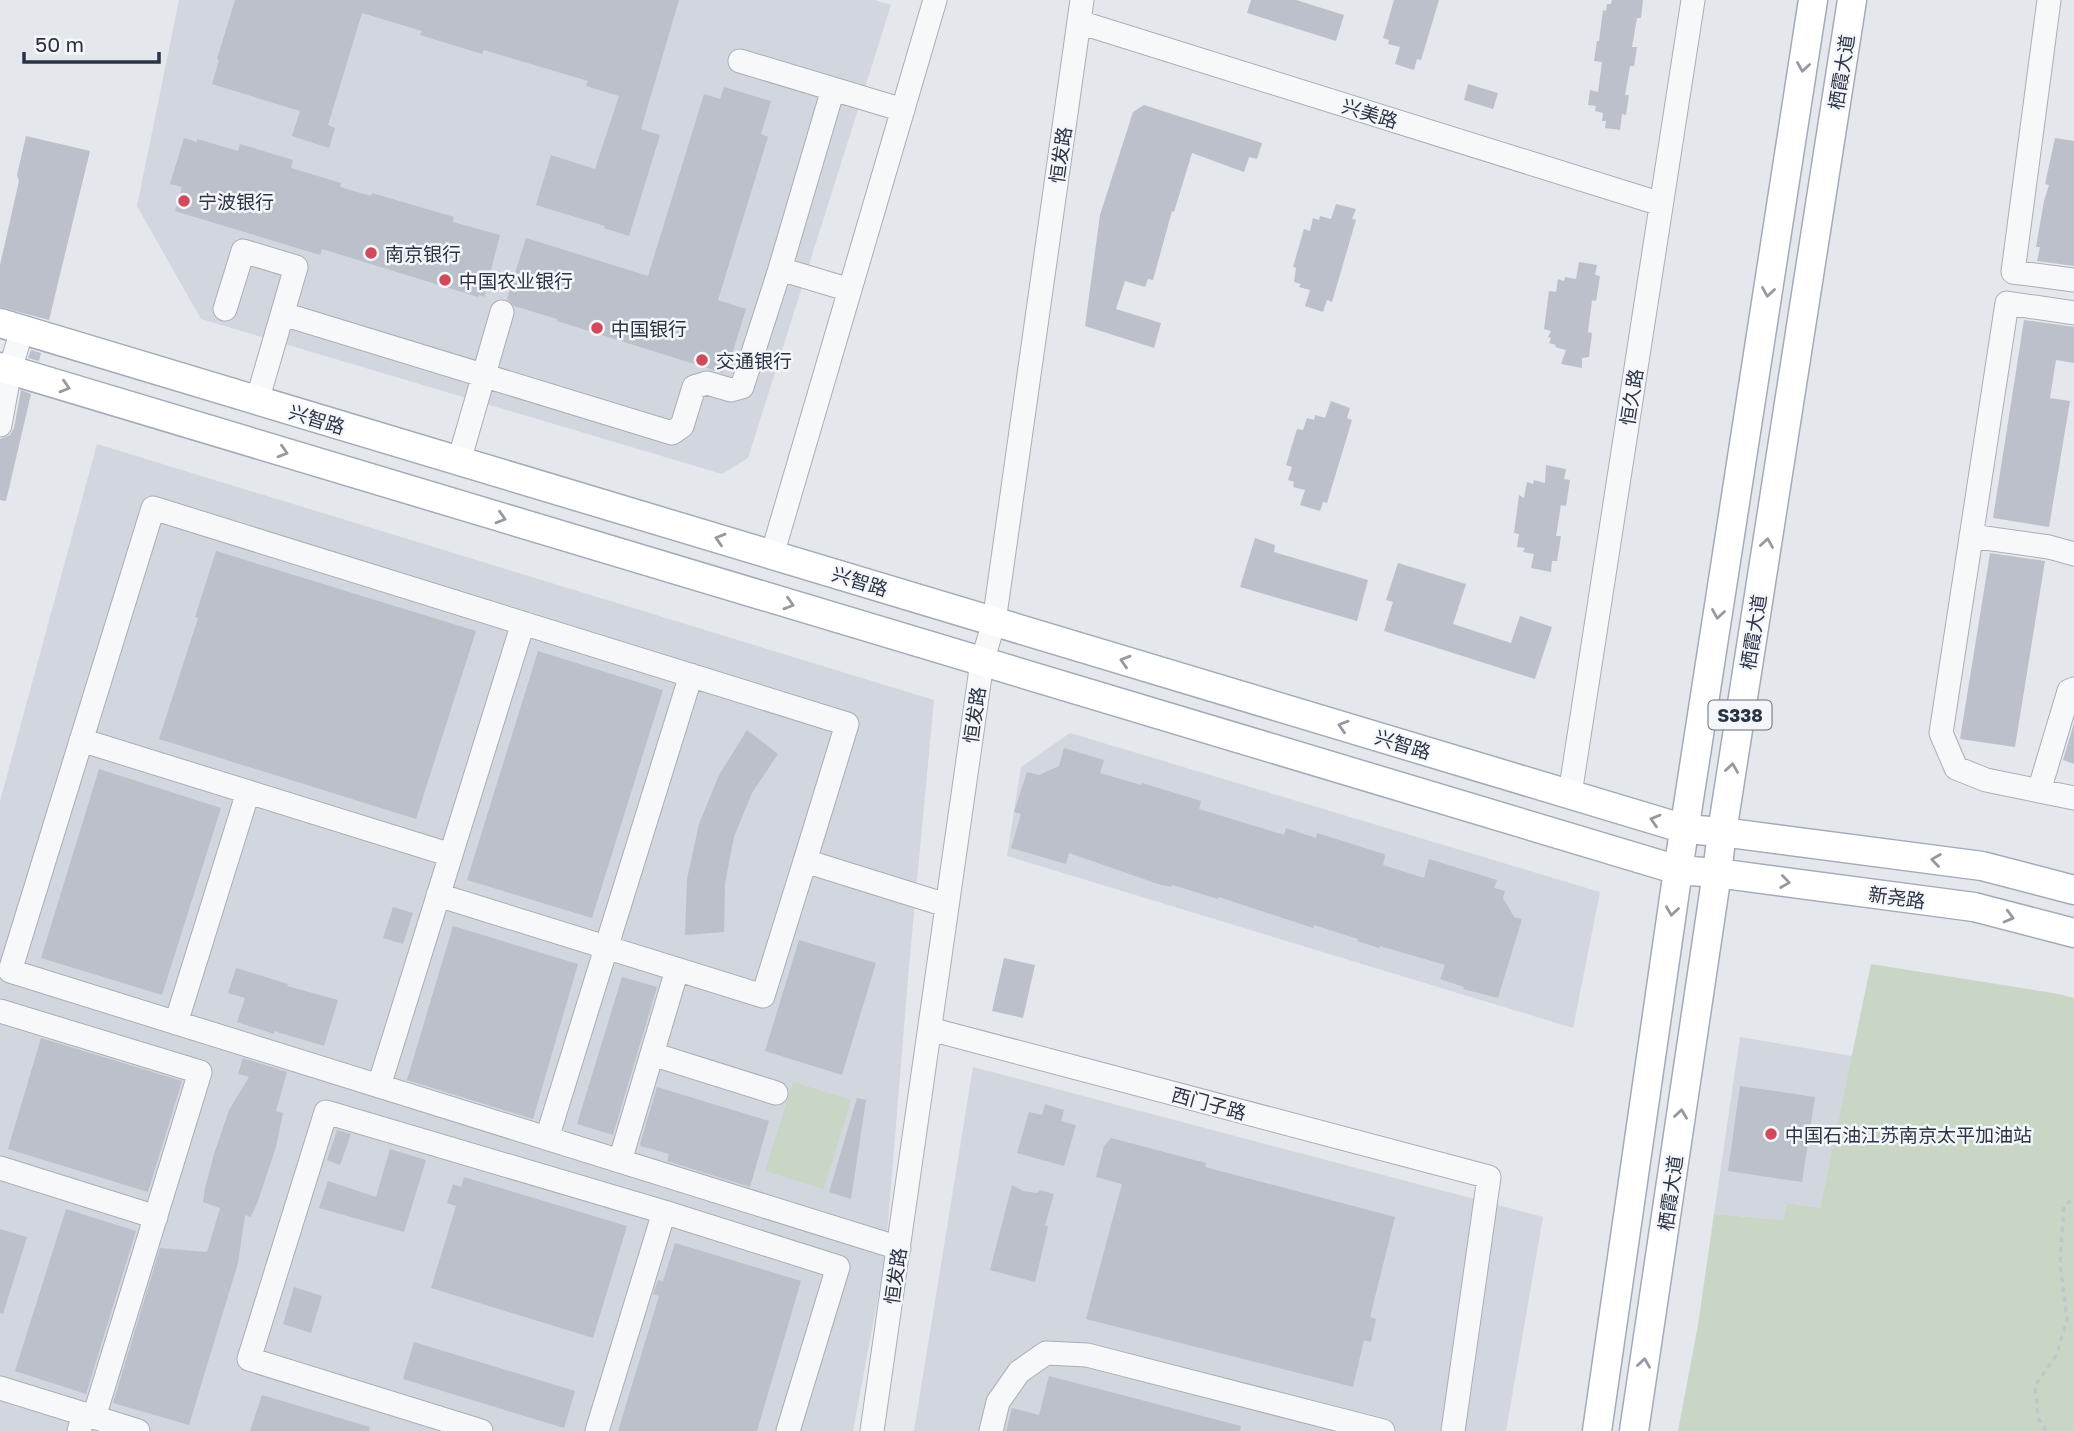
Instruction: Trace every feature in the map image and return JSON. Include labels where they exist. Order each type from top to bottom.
[{"type":"main road","name":"栖霞大道","points":[[1597,1431],[1678,870],[1813,0]]},
{"type":"main road","name":"栖霞大道","points":[[1634,1431],[1722,832],[1852,0]]},
{"type":"main road","name":"兴智路","points":[[11,326],[1685,829],[1722,832]]},
{"type":"main road","points":[[5,369],[1678,870],[1717,873]]},
{"type":"main road","points":[[1722,832],[1982,866],[2074,890]]},
{"type":"main road","name":"新尧路","points":[[1717,873],[1974,907],[2074,933]]},
{"type":"street","points":[[772,555],[935,0]]},
{"type":"street","name":"恒久路","points":[[1570,794],[1693,0]]},
{"type":"street","points":[[2049,0],[2012,272],[2074,279]]},
{"type":"street","name":"兴美路","points":[[1081,11],[1661,204]]},
{"type":"street","name":"恒发路","points":[[872,1431],[946,905],[982,662],[994,622],[1081,11]]},
{"type":"street","points":[[740,61],[903,110]]},
{"type":"street","points":[[283,314],[673,433],[682,426],[694,387],[707,383],[731,390],[742,387],[833,89]]},
{"type":"street","points":[[225,309],[243,251],[296,267],[257,401]]},
{"type":"street","points":[[780,269],[850,290]]},
{"type":"street","points":[[2074,313],[2007,303],[1941,733],[1955,768],[1986,780],[2074,798]]},
{"type":"street","points":[[458,461],[502,312]]},
{"type":"street","points":[[0,425],[11,326]]},
{"type":"street","points":[[438,895],[763,996],[847,724],[153,508],[10,971],[899,1248]]},
{"type":"street","points":[[1971,536],[2049,547],[2074,554]]},
{"type":"street","points":[[379,1086],[523,623]]},
{"type":"street","points":[[547,1138],[691,675]]},
{"type":"street","points":[[2039,791],[2069,691],[2074,689]]},
{"type":"street","points":[[81,740],[451,855]]},
{"type":"street","points":[[176,1023],[248,792]]},
{"type":"street","points":[[805,861],[946,905]]},
{"type":"street","points":[[620,1161],[677,970]]},
{"type":"street","points":[[0,1011],[200,1072],[156,1217],[85,1421]]},
{"type":"street","name":"西门子路","points":[[930,1029],[1489,1177],[1453,1431]]},
{"type":"street","points":[[652,1054],[776,1093]]},
{"type":"street","points":[[481,1431],[249,1359],[326,1112],[664,1212],[838,1267],[788,1431]]},
{"type":"street","points":[[0,1168],[156,1217]]},
{"type":"street","points":[[597,1431],[664,1212]]},
{"type":"street","points":[[991,1431],[998,1402],[1018,1372],[1046,1353],[1087,1355],[1383,1431]]},
{"type":"street","points":[[0,1388],[85,1421],[138,1431]]},
{"type":"path","points":[[2046,1431],[2038,1418],[2035,1386],[2057,1354],[2067,1319],[2060,1263],[2064,1205],[2074,1199]]},
{"type":"shaded area","points":[[179,0],[875,0],[891,5],[748,458],[722,474],[201,319],[137,206]]},
{"type":"shaded area","points":[[97,444],[934,700],[885,1260],[853,1431],[0,1431],[0,801]]},
{"type":"shaded area","points":[[1070,733],[1600,892],[1573,1028],[1007,856],[1021,767]]},
{"type":"shaded area","points":[[1740,1037],[1852,1056],[1820,1208],[1787,1203],[1783,1220],[1714,1214]]},
{"type":"shaded area","points":[[973,1067],[1543,1217],[1506,1431],[914,1431]]},
{"type":"green space","points":[[1871,964],[2074,998],[2074,1431],[1678,1431],[1698,1325],[1714,1214],[1783,1220],[1787,1203],[1820,1208]]},
{"type":"green space","points":[[793,1082],[851,1100],[824,1189],[765,1171]]},
{"type":"building","points":[[235,0],[679,0],[641,129],[660,135],[629,236],[536,205],[551,155],[595,169],[619,96],[586,86],[588,81],[484,50],[482,54],[420,35],[422,31],[362,13],[328,125],[335,128],[329,148],[292,136],[300,111],[212,84]]},
{"type":"building","points":[[1251,0],[1296,0],[1344,15],[1336,41],[1247,13]]},
{"type":"building","points":[[1394,0],[1439,0],[1421,60],[1417,59],[1414,70],[1395,64],[1400,47],[1388,44],[1389,40],[1383,38]]},
{"type":"building","points":[[1612,0],[1643,0],[1641,18],[1637,18],[1632,47],[1637,47],[1634,66],[1630,66],[1625,95],[1629,95],[1626,115],[1622,114],[1620,130],[1605,128],[1603,113],[1595,111],[1596,106],[1588,105],[1590,90],[1598,92],[1602,62],[1594,61],[1597,41],[1603,10],[1606,11],[1607,4],[1611,4]]},
{"type":"building","points":[[1468,84],[1498,93],[1493,109],[1464,100]]},
{"type":"building","points":[[724,87],[771,101],[761,134],[768,137],[718,300],[746,309],[727,370],[724,369],[723,373],[514,306],[507,299],[526,238],[648,276],[704,94],[720,99]]},
{"type":"building","points":[[1144,105],[1262,143],[1257,159],[1249,157],[1244,172],[1192,153],[1153,280],[1148,279],[1145,287],[1125,281],[1116,309],[1161,323],[1154,348],[1085,326],[1100,215],[1133,112]]},
{"type":"building","points":[[26,136],[90,151],[49,320],[0,307],[0,265]]},
{"type":"building","points":[[184,138],[238,151],[240,144],[293,160],[291,168],[341,183],[340,187],[371,196],[372,193],[454,217],[453,222],[500,235],[484,297],[322,249],[320,255],[175,211],[182,187],[170,184]]},
{"type":"building","points":[[2055,138],[2074,141],[2074,266],[2037,261],[2040,247],[2036,247],[2049,185],[2045,184]]},
{"type":"building","points":[[1336,204],[1356,209],[1352,219],[1356,220],[1332,302],[1327,300],[1323,312],[1305,306],[1310,290],[1299,287],[1301,284],[1294,282],[1296,268],[1293,267],[1304,229],[1310,231],[1313,218],[1319,220],[1320,216],[1331,219]]},
{"type":"building","points":[[1579,262],[1597,265],[1595,275],[1600,276],[1596,301],[1592,300],[1588,332],[1592,333],[1589,357],[1582,358],[1582,368],[1561,364],[1566,350],[1549,343],[1551,331],[1544,329],[1549,291],[1556,292],[1558,279],[1576,279]]},
{"type":"building","points":[[2024,320],[2074,327],[2074,363],[2056,360],[2050,398],[2070,401],[2049,527],[1993,518]]},
{"type":"building","points":[[31,350],[41,353],[39,361],[28,358]]},
{"type":"building","points":[[21,390],[31,394],[6,501],[0,500],[0,439],[10,435],[14,428]]},
{"type":"building","points":[[1331,401],[1350,408],[1347,418],[1352,420],[1327,503],[1323,502],[1320,511],[1300,505],[1305,490],[1293,487],[1294,482],[1288,480],[1292,467],[1286,465],[1297,429],[1303,430],[1307,418],[1314,420],[1315,415],[1325,418]]},
{"type":"building","points":[[1546,465],[1566,469],[1564,479],[1570,480],[1566,506],[1561,505],[1556,536],[1561,536],[1557,561],[1552,561],[1551,572],[1531,568],[1534,554],[1523,552],[1525,548],[1517,547],[1519,534],[1514,533],[1519,495],[1524,498],[1527,482],[1533,484],[1534,480],[1545,483]]},
{"type":"building","points":[[1255,538],[1275,545],[1274,552],[1368,580],[1357,621],[1240,587]]},
{"type":"building","points":[[216,551],[476,631],[416,819],[159,739],[198,618],[195,617]]},
{"type":"building","points":[[1990,553],[2045,561],[2015,747],[1960,739]]},
{"type":"building","points":[[1398,563],[1466,584],[1453,624],[1511,643],[1520,616],[1552,627],[1535,679],[1384,631],[1393,602],[1386,600]]},
{"type":"building","points":[[538,651],[663,690],[592,918],[467,880]]},
{"type":"building","points":[[2074,723],[2074,764],[2063,760]]},
{"type":"building","points":[[747,730],[778,754],[752,793],[734,837],[725,884],[724,932],[685,935],[687,879],[699,824],[719,775]]},
{"type":"building","points":[[1064,748],[1104,760],[1100,773],[1201,801],[1199,809],[1284,835],[1286,828],[1316,838],[1317,833],[1384,854],[1383,865],[1424,878],[1429,859],[1497,880],[1494,888],[1505,891],[1503,898],[1514,917],[1522,919],[1498,998],[1463,989],[1464,987],[1440,979],[1445,965],[1380,946],[1379,948],[1357,941],[1358,939],[1314,925],[1313,928],[1219,897],[1218,899],[1172,885],[1158,884],[1069,853],[1066,864],[1011,848],[1021,814],[1014,812],[1027,772],[1039,775],[1059,766]]},
{"type":"building","points":[[99,769],[221,808],[162,995],[41,958]]},
{"type":"building","points":[[393,907],[413,913],[403,944],[383,938]]},
{"type":"building","points":[[453,926],[578,964],[533,1119],[407,1080]]},
{"type":"building","points":[[799,940],[876,963],[842,1075],[765,1051]]},
{"type":"building","points":[[1004,958],[1035,965],[1023,1018],[992,1011]]},
{"type":"building","points":[[236,968],[338,1000],[324,1046],[237,1022],[245,998],[228,993]]},
{"type":"building","points":[[622,977],[657,987],[613,1135],[577,1124]]},
{"type":"building","points":[[41,1038],[182,1081],[148,1192],[8,1149]]},
{"type":"building","points":[[243,1058],[287,1072],[276,1111],[283,1113],[276,1147],[258,1201],[251,1217],[245,1215],[238,1263],[189,1425],[113,1403],[160,1248],[207,1252],[220,1208],[203,1202],[205,1188],[229,1110],[249,1077],[238,1074]]},
{"type":"building","name":"中国石油江苏南京太平加油站","points":[[1740,1086],[1815,1097],[1802,1182],[1728,1171]]},
{"type":"building","points":[[657,1087],[769,1121],[750,1187],[667,1161],[669,1154],[641,1146]]},
{"type":"building","points":[[857,1098],[866,1100],[851,1199],[829,1192]]},
{"type":"building","points":[[1045,1104],[1064,1110],[1061,1121],[1076,1125],[1064,1166],[1017,1153],[1029,1112],[1042,1115]]},
{"type":"building","points":[[337,1130],[351,1134],[340,1165],[327,1160]]},
{"type":"building","points":[[1111,1138],[1206,1163],[1205,1167],[1395,1217],[1370,1317],[1376,1319],[1371,1342],[1364,1340],[1353,1387],[1086,1319],[1122,1184],[1096,1177],[1104,1146]]},
{"type":"building","points":[[390,1149],[426,1160],[404,1232],[319,1208],[328,1181],[376,1197]]},
{"type":"building","points":[[464,1177],[627,1226],[593,1338],[431,1288],[456,1206],[447,1203],[453,1184],[461,1187]]},
{"type":"building","points":[[1012,1185],[1023,1191],[1037,1193],[1040,1190],[1054,1194],[1045,1225],[1048,1227],[1035,1282],[990,1270]]},
{"type":"building","points":[[66,1209],[136,1231],[86,1394],[15,1371]]},
{"type":"building","points":[[0,1229],[27,1237],[3,1314],[0,1313]]},
{"type":"building","points":[[675,1243],[801,1281],[757,1431],[618,1431],[659,1296],[653,1294],[658,1280],[663,1281]]},
{"type":"building","points":[[294,1287],[322,1296],[311,1333],[283,1324]]},
{"type":"building","points":[[414,1342],[575,1391],[564,1428],[403,1379]]},
{"type":"building","points":[[1049,1376],[1241,1426],[1240,1431],[1006,1431],[1012,1408],[1039,1415]]},
{"type":"building","points":[[262,1395],[370,1427],[369,1431],[250,1431]]},
{"type":"place","name":"宁波银行","points":[[184,201]]},
{"type":"place","name":"南京银行","points":[[371,253]]},
{"type":"place","name":"中国农业银行","points":[[445,280]]},
{"type":"place","name":"中国银行","points":[[597,328]]},
{"type":"place","name":"交通银行","points":[[702,360]]},
{"type":"place","name":"中国石油江苏南京太平加油站","points":[[1771,1134]]}]
